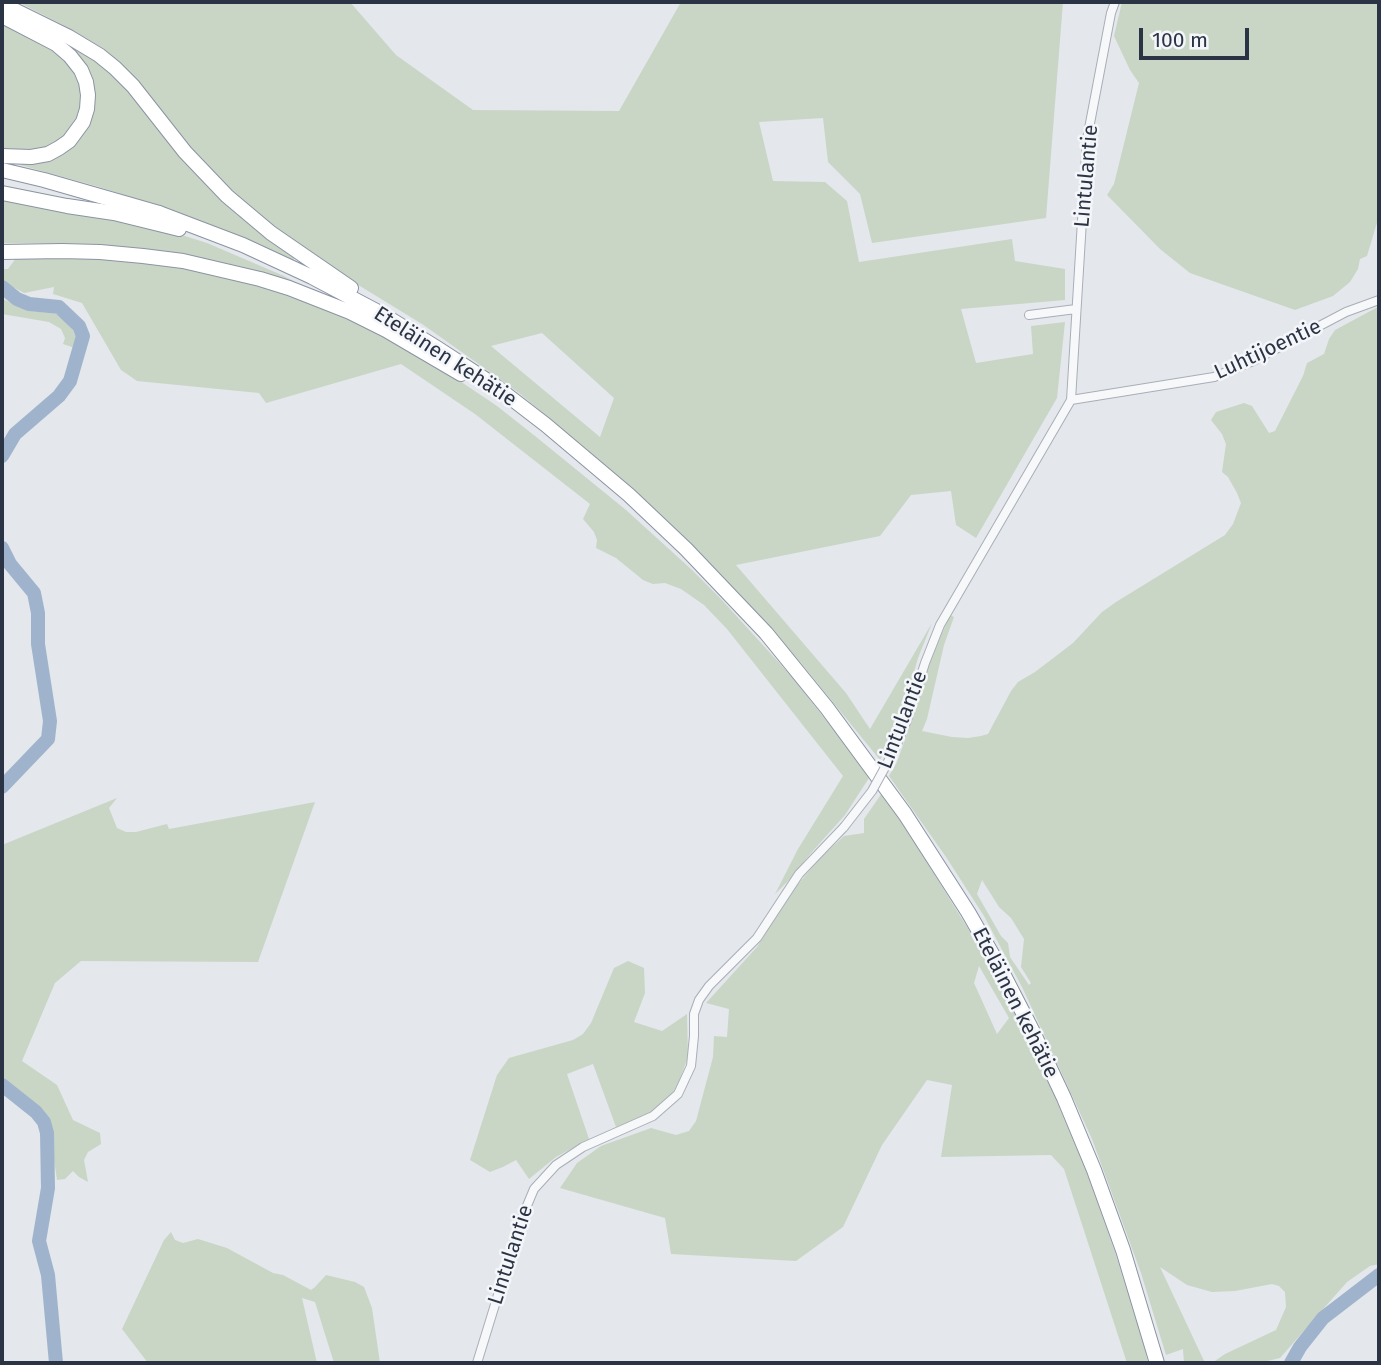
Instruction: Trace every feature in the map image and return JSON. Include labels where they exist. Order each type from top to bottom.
[{"type":"highway","points":[[2,4],[99,55],[133,86],[205,174],[248,215],[301,255],[442,346],[492,388]]},
{"type":"highway","points":[[2,16],[56,44],[70,56],[81,70],[88,95],[83,122],[75,134],[59,148],[48,154],[31,157],[2,156]]},
{"type":"highway","name":"Eteläinen kehätie","points":[[2,170],[159,213],[262,254],[341,292],[437,348],[566,441],[658,522],[729,592],[804,679],[868,762],[933,855],[999,966],[1032,1030],[1094,1170],[1123,1250],[1157,1363]]},
{"type":"highway","name":"Eteläinen kehätie","points":[[2,193],[172,226],[249,254],[350,303],[492,388]]},
{"type":"highway","points":[[2,251],[88,251],[143,256],[183,261],[260,279],[350,312],[492,388]]},
{"type":"street","name":"Lintulantie","points":[[477,1363],[521,1220],[534,1189],[556,1165],[583,1147],[653,1116],[678,1094],[691,1066],[694,1014],[699,1000],[709,986],[757,938],[799,874],[864,804],[879,782],[910,712],[940,625],[1070,400],[1087,139],[1115,2]]},
{"type":"street","name":"Luhtijoentie","points":[[1070,400],[1214,377],[1253,361],[1346,312],[1379,300]]},
{"type":"street","points":[[1029,315],[1076,309]]},
{"type":"green space","points":[[18,2],[350,2],[396,55],[473,110],[619,111],[681,2],[1063,2],[1046,218],[872,243],[860,194],[828,162],[823,118],[759,122],[773,181],[825,182],[847,201],[859,262],[1012,239],[1015,261],[1065,269],[1065,300],[961,309],[976,363],[1033,354],[1031,326],[1065,322],[1057,398],[976,538],[956,525],[951,491],[911,495],[880,536],[736,565],[846,693],[870,729],[932,623],[918,658],[906,701],[880,760],[801,663],[730,585],[658,513],[519,393],[422,324],[290,239],[237,198],[198,160],[123,65],[103,48]],"holes":[[[542,333],[614,398],[600,437],[491,346]]]},
{"type":"green space","points":[[1122,2],[1379,2],[1379,216],[1367,256],[1360,259],[1358,269],[1350,282],[1333,296],[1295,310],[1190,273],[1160,249],[1107,195],[1114,184],[1139,83],[1114,36]]},
{"type":"green space","points":[[8,10],[79,47],[111,71],[295,257],[293,261],[153,204],[20,165],[73,143],[88,72]]},
{"type":"green space","points":[[2,22],[54,48],[76,71],[83,92],[81,111],[75,125],[62,141],[45,150],[2,149]]},
{"type":"green space","points":[[2,199],[163,229],[207,243],[306,288],[246,268],[181,255],[96,244],[2,243]]},
{"type":"green space","points":[[16,258],[105,258],[160,264],[249,281],[348,317],[445,371],[497,406],[626,510],[691,569],[792,677],[869,778],[845,815],[775,894],[798,849],[843,776],[727,629],[704,605],[681,589],[665,583],[653,584],[643,580],[616,558],[596,548],[594,532],[583,519],[590,504],[475,414],[401,364],[266,403],[259,393],[137,381],[121,370],[82,303],[53,294],[54,287],[24,293],[2,281],[2,269],[8,269]]},
{"type":"green space","points":[[2,297],[31,311],[57,314],[71,326],[78,341],[75,348],[63,344],[65,338],[61,329],[49,322],[2,314]]},
{"type":"green space","points":[[1379,307],[1379,1264],[1370,1266],[1347,1282],[1280,1358],[1259,1363],[1212,1363],[1276,1330],[1286,1307],[1285,1292],[1279,1286],[1272,1284],[1212,1292],[1187,1285],[1160,1267],[1205,1363],[1184,1363],[1183,1349],[1166,1355],[1141,1273],[1092,1139],[1023,989],[984,916],[889,776],[897,762],[917,706],[929,663],[950,615],[954,617],[922,731],[968,738],[988,734],[1018,682],[1073,643],[1102,612],[1225,535],[1233,524],[1241,503],[1228,477],[1222,472],[1226,444],[1211,420],[1216,412],[1244,403],[1252,406],[1269,433],[1275,431],[1307,363],[1324,354],[1335,330]],"holes":[[[982,880],[999,907],[1011,918],[1024,939],[1021,967],[1031,983],[1029,985],[1010,957],[1008,943],[1001,936],[977,894]]]},
{"type":"green space","points":[[882,793],[975,940],[1009,1000],[1086,1170],[1115,1252],[1148,1362],[1127,1363],[1064,1169],[1051,1155],[941,1157],[952,1085],[927,1080],[882,1145],[843,1227],[796,1261],[671,1254],[665,1218],[560,1188],[577,1163],[601,1146],[651,1128],[676,1135],[689,1131],[696,1121],[713,1057],[714,1036],[727,1037],[729,1009],[706,1003],[757,947],[789,895],[820,858],[844,836],[864,833],[864,819]],"holes":[[[979,966],[1009,1018],[997,1034],[974,983]]]},
{"type":"green space","points":[[117,798],[109,808],[117,828],[126,832],[167,824],[169,829],[315,802],[258,962],[81,961],[55,983],[22,1061],[57,1085],[73,1120],[100,1133],[101,1144],[88,1152],[84,1160],[88,1182],[73,1171],[65,1179],[57,1180],[48,1119],[40,1107],[2,1079],[2,845]]},
{"type":"green space","points":[[628,961],[644,968],[645,993],[634,1022],[662,1031],[687,1014],[688,1057],[678,1084],[668,1100],[649,1115],[616,1127],[593,1064],[567,1074],[589,1139],[556,1157],[529,1179],[516,1160],[490,1172],[470,1160],[497,1075],[509,1058],[573,1040],[583,1034],[591,1023],[614,968]]},
{"type":"green space","points":[[171,1232],[175,1240],[183,1243],[198,1239],[227,1248],[311,1290],[326,1275],[364,1287],[372,1308],[380,1363],[334,1363],[315,1302],[302,1298],[317,1363],[148,1363],[122,1329],[164,1240]]},
{"type":"waterway","points":[[2,287],[17,299],[29,304],[59,307],[79,326],[83,336],[70,381],[59,396],[15,434],[2,456]]},
{"type":"waterway","points":[[2,548],[10,564],[34,593],[38,613],[38,644],[50,721],[48,739],[2,787]]},
{"type":"waterway","points":[[2,1085],[36,1112],[44,1122],[47,1133],[48,1188],[39,1241],[48,1275],[56,1363]]},
{"type":"waterway","points":[[1291,1363],[1323,1318],[1379,1275]]}]
